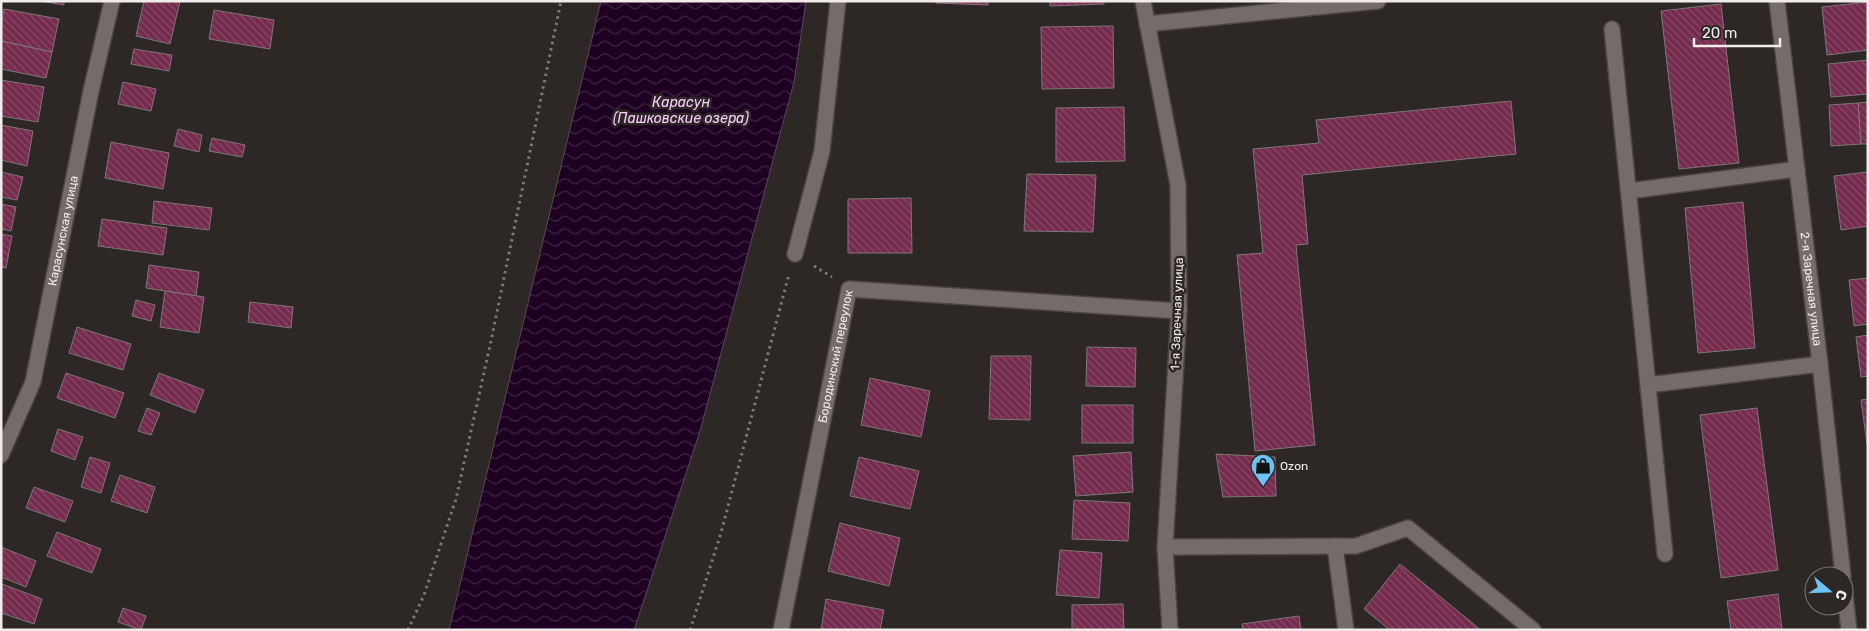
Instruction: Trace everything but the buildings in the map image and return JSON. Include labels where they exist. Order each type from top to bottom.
[{"type":"street","name":"Карасунская улица","points":[[1,455],[34,382],[91,91],[112,1]]},
{"type":"street","points":[[795,254],[822,151],[838,1]]},
{"type":"street","name":"1-я Заречная улица","points":[[1143,1],[1178,185],[1179,311],[1165,546],[1170,630]]},
{"type":"street","points":[[1147,24],[1378,1]]},
{"type":"street","name":"2-я Заречная улица","points":[[1777,1],[1842,566]]},
{"type":"street","points":[[1612,29],[1666,554]]},
{"type":"street","points":[[1629,191],[1797,169]]},
{"type":"street","name":"Бородинский переулок","points":[[782,630],[850,289],[1179,311]]},
{"type":"street","points":[[1648,385],[1820,364]]},
{"type":"street","points":[[1165,546],[1356,546],[1408,528],[1533,630]]},
{"type":"street","points":[[1335,546],[1346,630]]},
{"type":"street","points":[[1847,616],[1849,630]]},
{"type":"path","points":[[408,630],[424,596],[456,499],[493,331],[560,1]]},
{"type":"path","points":[[690,630],[721,533],[795,254],[850,289]]},
{"type":"water","name":"Карасун (Пашковские озера)","points":[[601,1],[806,1],[794,82],[700,431],[634,630],[449,630]]},
{"type":"place","name":"Ozon","points":[[1263,487]]}]
